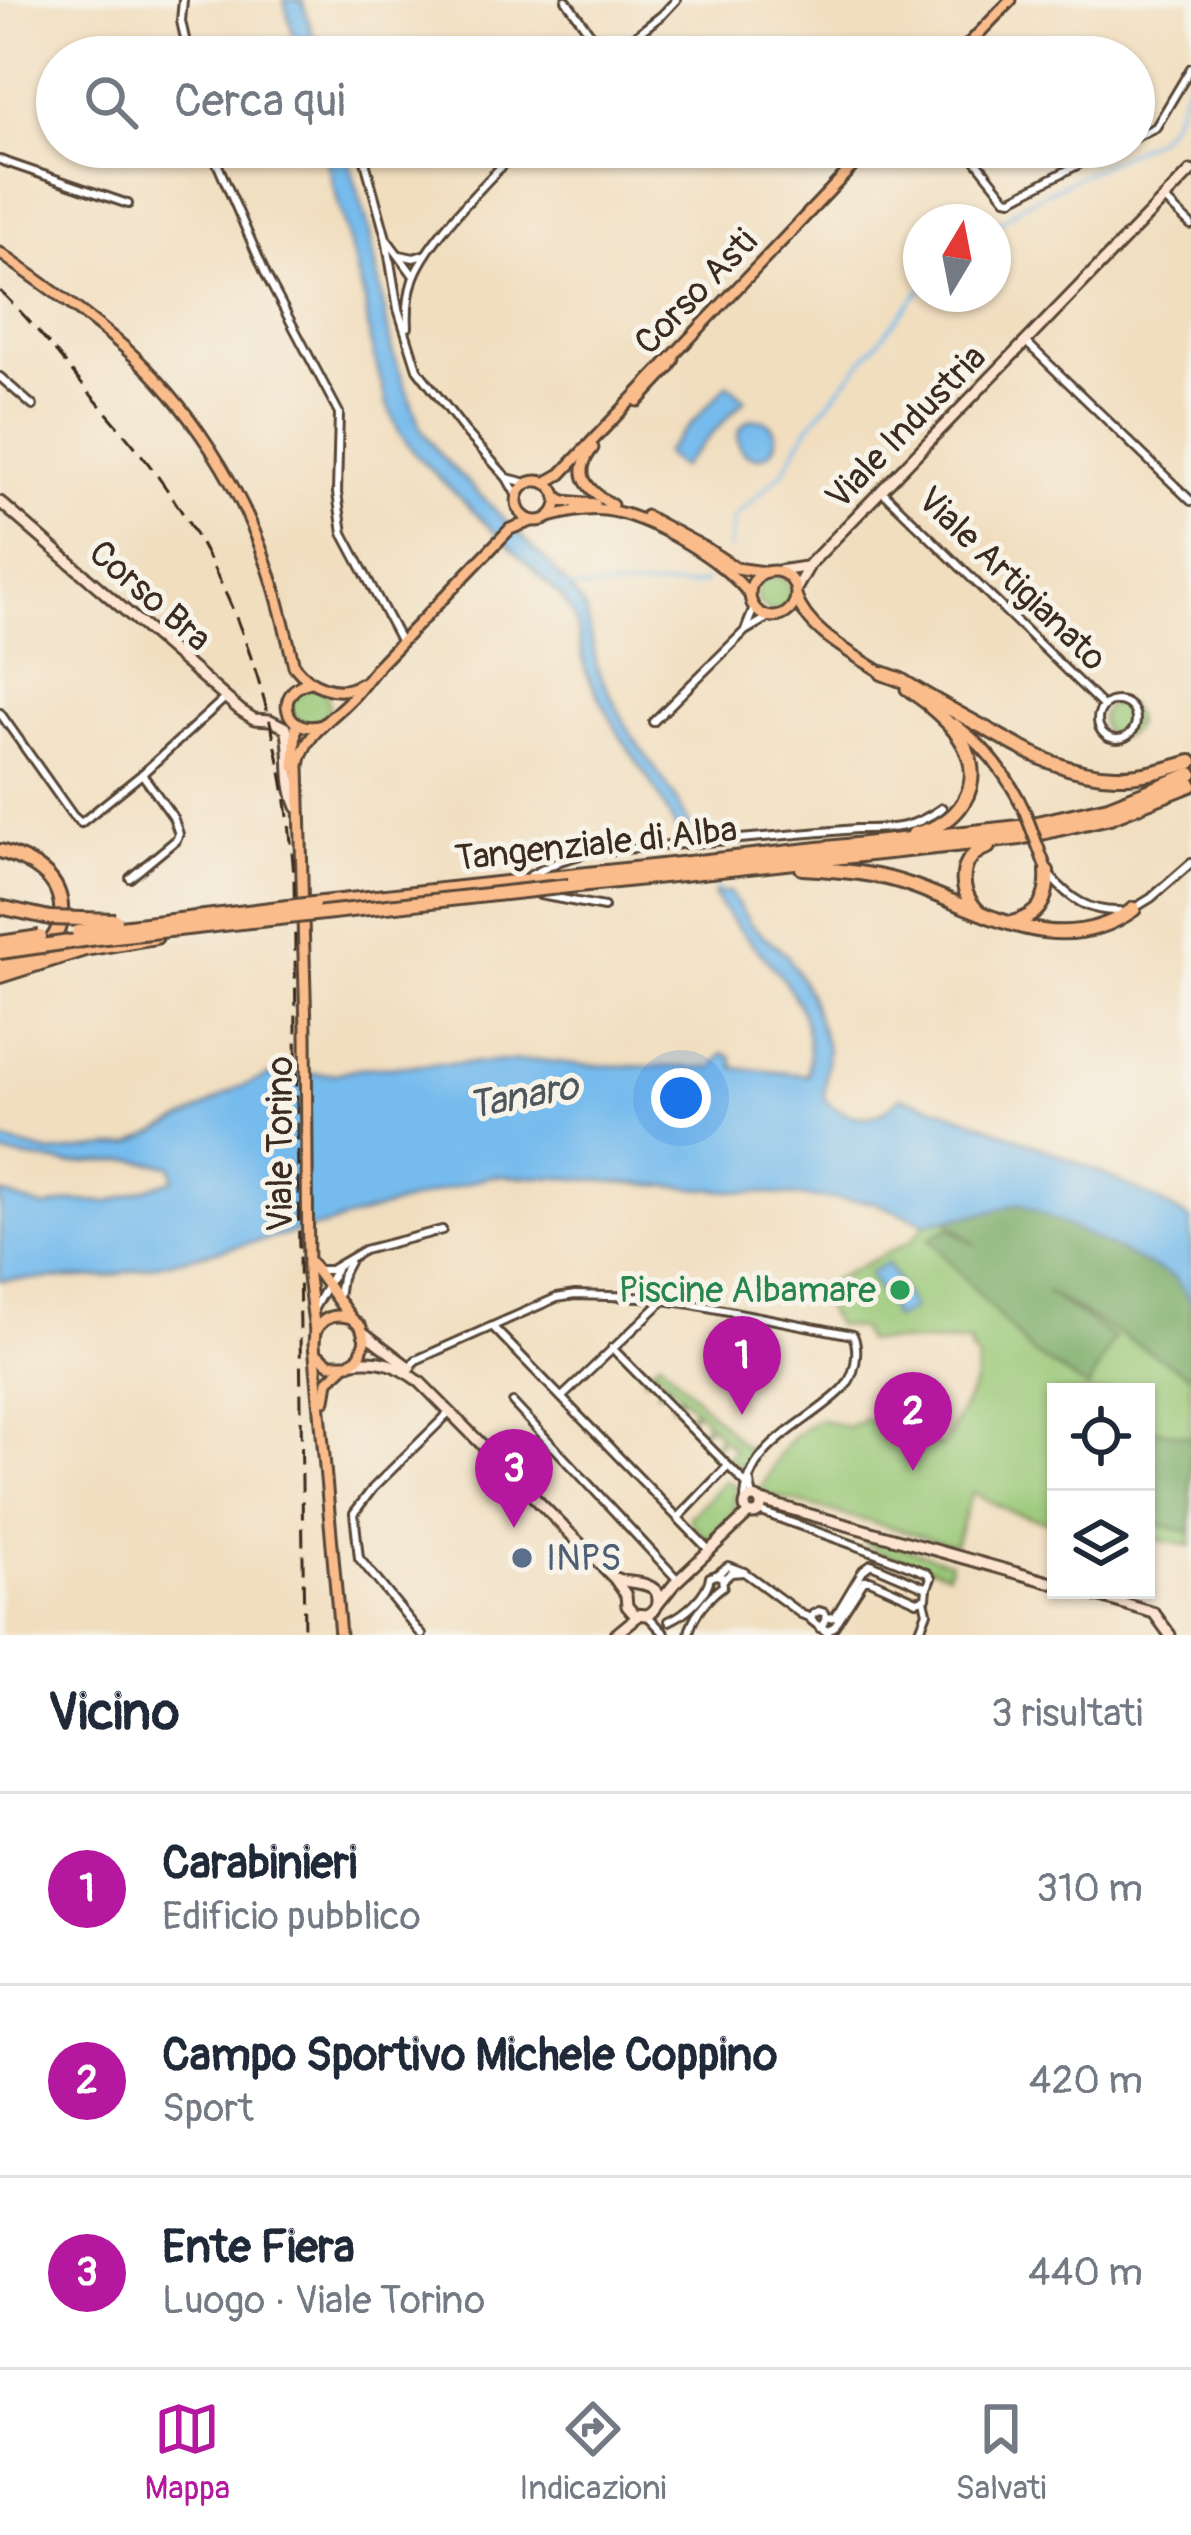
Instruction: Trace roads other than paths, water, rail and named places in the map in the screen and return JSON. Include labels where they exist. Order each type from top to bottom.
[{"type":"highway","points":[[882,673],[1054,765],[1117,776],[1191,762]]},
{"type":"highway","points":[[815,850],[921,833],[961,808],[971,787],[970,759],[957,734],[931,707]]},
{"type":"highway","name":"Tangenziale di Alba","points":[[0,948],[959,836],[1108,807],[1191,774]]},
{"type":"highway","name":"Tangenziale di Alba","points":[[568,881],[1020,838],[1110,817],[1191,785]]},
{"type":"highway","points":[[983,916],[963,890],[968,860],[982,848],[1020,838]]},
{"type":"highway","points":[[0,851],[46,874],[62,911],[56,935],[47,946],[0,966]]},
{"type":"highway","points":[[741,867],[832,869],[879,876],[983,916],[1044,932],[1092,929],[1135,909]]},
{"type":"highway","points":[[1008,923],[1038,910],[1046,894],[1047,872]]},
{"type":"highway","points":[[0,907],[75,920],[165,916],[182,924],[167,935],[85,949],[0,976]]},
{"type":"main road","points":[[976,36],[1011,0]]},
{"type":"main road","name":"Corso Asti","points":[[561,474],[851,168]]},
{"type":"main road","name":"Viale Industria","points":[[796,592],[810,564],[1191,171]]},
{"type":"main road","points":[[0,253],[123,346],[186,417],[247,514],[268,566],[294,666],[328,690],[357,688],[509,530],[593,509],[633,515],[664,531],[726,569],[749,594],[754,608],[816,627]]},
{"type":"main road","points":[[612,505],[587,484],[583,463],[670,368],[679,349]]},
{"type":"main road","points":[[509,530],[527,483],[545,483],[561,474]]},
{"type":"main road","points":[[549,517],[556,508],[561,474]]},
{"type":"main road","points":[[545,483],[564,501],[634,510],[736,568],[764,572],[810,564]]},
{"type":"main road","points":[[517,501],[523,516],[532,521]]},
{"type":"main road","name":"Corso Bra","points":[[0,502],[226,698],[254,719],[270,719]]},
{"type":"main road","points":[[779,571],[790,578],[802,614],[816,627],[982,748],[1007,777],[1047,872]]},
{"type":"main road","points":[[749,594],[753,581],[764,572]]},
{"type":"main road","points":[[774,617],[791,609],[796,592]]},
{"type":"main road","points":[[286,633],[292,691],[287,704],[270,719],[289,732],[288,777],[296,807]]},
{"type":"main road","points":[[299,826],[301,754],[376,668]]},
{"type":"main road","points":[[292,691],[311,682]]},
{"type":"main road","points":[[287,704],[296,723],[306,728],[326,721],[333,704],[328,690]]},
{"type":"main road","points":[[296,723],[293,766],[299,826]]},
{"type":"main road","name":"Viale Torino","points":[[299,826],[308,1257],[316,1331]]},
{"type":"main road","name":"Viale Torino","points":[[308,1257],[350,1318]]},
{"type":"main road","points":[[340,1635],[316,1351],[319,1325],[338,1315],[350,1318],[409,1367],[646,1611]]},
{"type":"main road","points":[[326,1477],[326,1386],[364,1348],[364,1333]]},
{"type":"main road","points":[[316,1351],[326,1362],[380,1360],[420,1382]]},
{"type":"main road","points":[[615,1635],[710,1551],[753,1505],[798,1512],[1047,1581]]},
{"type":"main road","points":[[614,1578],[655,1589]]},
{"type":"main road","points":[[646,1611],[655,1589],[677,1581]]},
{"type":"main road","points":[[626,1595],[634,1585]]},
{"type":"main road","points":[[1110,1599],[1142,1608],[1162,1622],[1170,1635]]},
{"type":"street","points":[[182,0],[184,36]]},
{"type":"street","points":[[566,0],[593,36]]},
{"type":"street","points":[[636,36],[676,0]]},
{"type":"street","points":[[1155,128],[1191,68]]},
{"type":"street","points":[[0,160],[128,204]]},
{"type":"street","points":[[219,168],[266,275],[339,413],[337,494],[343,533],[401,642]]},
{"type":"street","points":[[368,168],[398,310],[417,369],[507,478],[517,501]]},
{"type":"street","points":[[409,337],[407,307],[426,254],[502,168]]},
{"type":"street","points":[[982,168],[1006,198],[1012,199],[1072,168]]},
{"type":"street","points":[[1164,199],[1191,225]]},
{"type":"street","points":[[386,238],[413,280]]},
{"type":"street","points":[[396,253],[414,259],[426,254]]},
{"type":"street","points":[[394,278],[413,280]]},
{"type":"street","points":[[1026,342],[1191,501]]},
{"type":"street","points":[[0,377],[33,406]]},
{"type":"street","points":[[507,478],[527,483]]},
{"type":"street","name":"Viale Artigianato","points":[[882,491],[1103,706]]},
{"type":"street","points":[[745,631],[754,608]]},
{"type":"street","points":[[653,722],[745,631],[774,617]]},
{"type":"street","points":[[0,713],[81,823],[226,698]]},
{"type":"street","points":[[1114,701],[1132,707],[1136,725],[1129,735],[1117,739],[1105,735],[1098,718],[1103,706],[1114,701]]},
{"type":"street","points":[[130,878],[179,834],[142,774]]},
{"type":"street","points":[[303,901],[530,876],[576,855],[900,828],[924,821],[942,808]]},
{"type":"street","points":[[1047,872],[1085,906],[1117,912],[1135,909],[1191,863]]},
{"type":"street","points":[[304,920],[542,895],[604,907]]},
{"type":"street","points":[[314,1270],[442,1230]]},
{"type":"street","points":[[338,1297],[344,1269],[356,1255]]},
{"type":"street","points":[[313,1310],[338,1266]]},
{"type":"street","points":[[409,1367],[564,1295],[664,1300],[853,1335],[856,1355],[848,1384],[776,1440],[750,1479],[753,1505],[927,1573],[931,1578],[924,1600],[927,1612],[918,1635]]},
{"type":"street","points":[[561,1397],[664,1300]]},
{"type":"street","points":[[493,1327],[710,1551]]},
{"type":"street","points":[[612,1348],[727,1467],[750,1479]]},
{"type":"street","points":[[513,1403],[677,1581]]},
{"type":"street","points":[[422,1635],[359,1558],[355,1513],[373,1488],[450,1412]]},
{"type":"street","points":[[727,1467],[750,1479]]},
{"type":"street","points":[[678,1518],[727,1467]]},
{"type":"street","points":[[820,1628],[827,1618],[835,1617],[871,1564],[927,1588]]},
{"type":"street","points":[[646,1611],[669,1621],[680,1617],[712,1588],[723,1586],[720,1577],[744,1572],[830,1635]]},
{"type":"street","points":[[820,1628],[834,1627],[866,1580],[924,1600]]},
{"type":"street","points":[[680,1617],[690,1631],[712,1588]]},
{"type":"street","points":[[646,1611],[665,1635]]},
{"type":"street","points":[[811,1618],[818,1611],[827,1618]]},
{"type":"street","points":[[665,1635],[669,1621]]},
{"type":"water","points":[[284,0],[302,0],[313,36],[293,36]]},
{"type":"water","points":[[329,168],[351,168],[369,229],[392,351],[421,429],[441,456],[577,597],[586,611],[598,671],[696,838],[681,839],[619,734],[586,672],[575,620],[564,600],[415,454],[399,432],[370,341],[365,301]]},
{"type":"water","points":[[728,384],[745,399],[680,468],[664,453]]},
{"type":"water","points":[[757,419],[770,425],[776,438],[770,451],[757,457],[744,451],[738,438],[744,425]]},
{"type":"water","name":"Tanaro","points":[[729,892],[752,926],[787,955],[809,993],[828,1050],[824,1099],[861,1117],[877,1115],[901,1097],[935,1107],[1073,1161],[1172,1209],[1191,1220],[1191,1302],[1175,1278],[1020,1203],[926,1223],[873,1202],[491,1176],[327,1225],[106,1277],[0,1280],[0,1193],[45,1208],[72,1201],[110,1202],[174,1179],[171,1166],[133,1160],[69,1164],[0,1154],[0,1140],[51,1153],[129,1145],[275,1073],[335,1074],[359,1068],[538,1060],[713,1068],[723,1053],[731,1056],[735,1068],[808,1075],[804,1018],[780,975],[713,894]]},
{"type":"water","points":[[887,1263],[913,1309],[895,1319],[869,1273]]},
{"type":"waterway","points":[[1155,138],[1172,119],[1191,77]]},
{"type":"waterway","points":[[1011,214],[1097,168]]},
{"type":"waterway","points":[[729,549],[734,518],[784,471],[807,429],[903,311]]},
{"type":"waterway","points":[[566,587],[705,582]]},
{"type":"waterway","points":[[689,835],[697,851]]},
{"type":"waterway","points":[[710,878],[718,891]]},
{"type":"railway","points":[[0,291],[134,445],[190,526],[237,620],[270,721],[294,878],[304,1635]]},
{"type":"place","name":"Piscine Albamare","points":[[900,1290]]},
{"type":"place","name":"Carabinieri","points":[[742,1415]]},
{"type":"place","name":"Campo Sportivo Michele Coppino","points":[[913,1471]]},
{"type":"place","name":"Ente Fiera","points":[[514,1528]]},
{"type":"place","name":"INPS","points":[[522,1558]]}]
